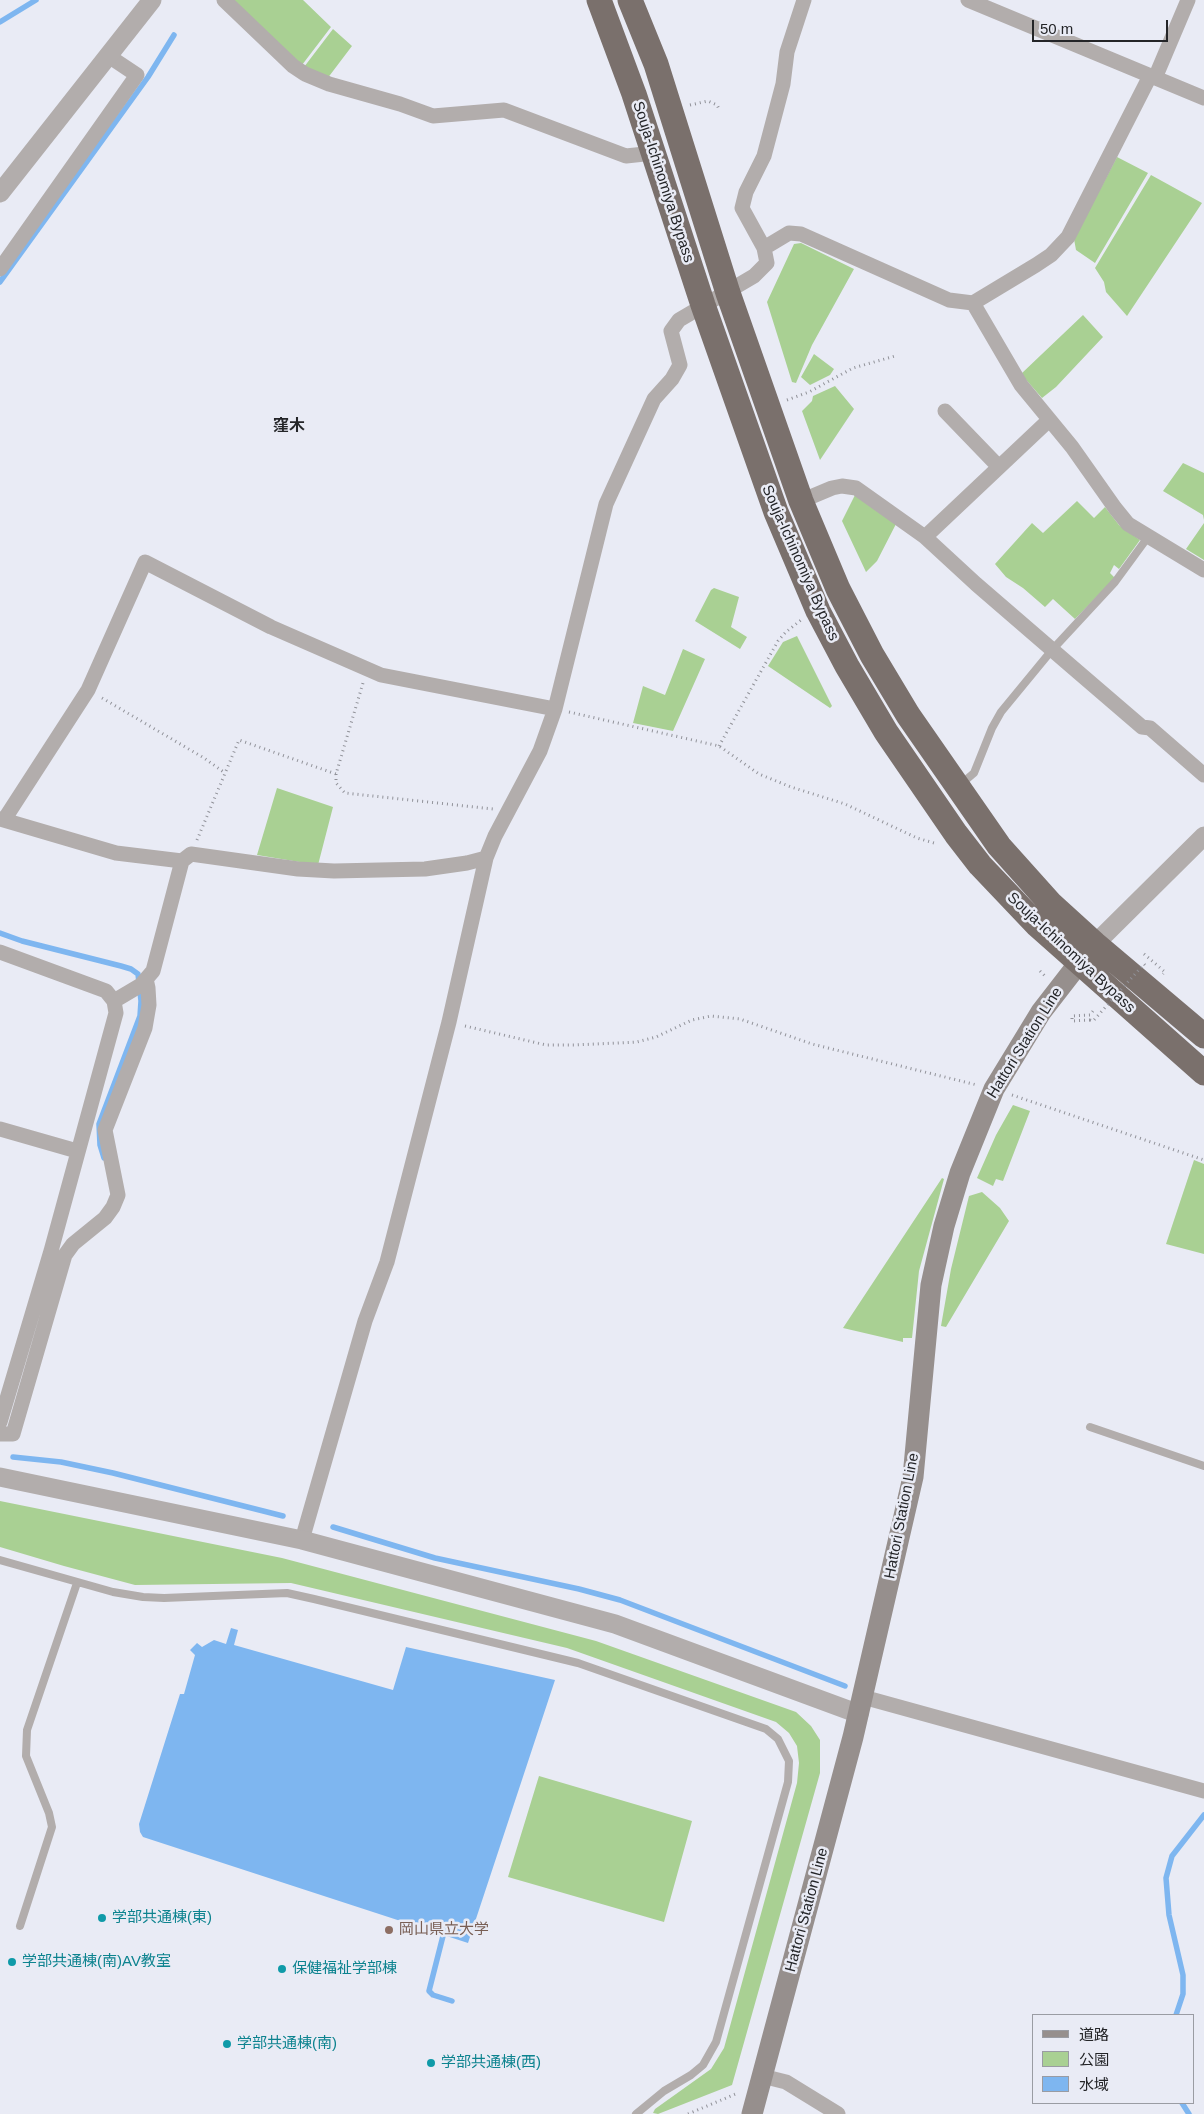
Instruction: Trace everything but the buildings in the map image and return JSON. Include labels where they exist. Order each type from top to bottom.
[{"type":"highway","name":"Souja-Ichinomiya Bypass","points":[[599,0],[634,94],[703,305],[776,512],[818,611],[886,732],[956,834],[980,865],[1030,919],[1204,1073]]},
{"type":"highway","name":"Souja-Ichinomiya Bypass","points":[[630,0],[656,64],[728,294],[801,500],[838,589],[872,655],[908,715],[999,846],[1051,904],[1095,944],[1204,1036]]},
{"type":"main road","name":"Hattori Station Line","points":[[752,2114],[861,1706],[913,1477],[931,1285],[944,1226],[960,1173],[994,1089],[1041,1012],[1095,944]]},
{"type":"street","points":[[0,193],[152,0]]},
{"type":"street","points":[[224,0],[293,66],[305,74],[329,84],[400,104],[433,116],[504,110],[626,156],[654,153]]},
{"type":"street","points":[[302,1540],[365,1321],[387,1262],[449,1022],[486,858],[508,811],[540,751],[555,709],[606,504],[654,399],[672,379],[680,365],[671,330],[679,320],[703,305],[728,294],[754,276],[767,262],[764,248],[742,208],[746,192],[764,156],[783,84],[787,52],[804,0]]},
{"type":"street","points":[[968,0],[1204,98]]},
{"type":"street","points":[[764,248],[789,234],[801,234],[949,300],[973,302],[1036,266],[1051,255],[1068,237],[1153,77],[1188,0]]},
{"type":"street","points":[[0,269],[137,75],[108,55]]},
{"type":"street","points":[[973,302],[1021,385],[1072,447],[1128,524],[1204,570]]},
{"type":"street","points":[[945,411],[999,467]]},
{"type":"street","points":[[925,537],[1049,420]]},
{"type":"street","points":[[801,500],[832,488],[842,486],[856,488],[925,537],[976,584],[1142,727],[1150,728],[1204,775]]},
{"type":"street","points":[[486,858],[467,863],[425,869],[334,871],[298,869],[116,853],[2,819],[88,690],[145,562],[263,623],[381,675],[555,709]]},
{"type":"street","points":[[1095,944],[1204,836]]},
{"type":"street","points":[[114,1001],[141,984],[153,971],[186,858]]},
{"type":"street","points":[[0,952],[106,991],[114,1001],[116,1013],[77,1151],[59,1253],[13,1434],[0,1434]]},
{"type":"street","points":[[0,1422],[59,1253],[104,1218],[114,1207],[118,1195],[105,1130],[145,1028],[149,1005],[148,988],[141,984]]},
{"type":"street","points":[[0,1129],[77,1151]]},
{"type":"street","points":[[0,1477],[302,1540],[615,1624],[861,1706],[1204,1791]]},
{"type":"street","points":[[762,2076],[786,2082],[838,2114]]},
{"type":"lane","points":[[958,787],[974,773],[992,728],[1002,712],[1052,650],[1115,582],[1148,537]]},
{"type":"lane","points":[[1090,1427],[1204,1466]]},
{"type":"lane","points":[[0,1560],[77,1583],[143,1597],[164,1598],[287,1593],[314,1599],[578,1663],[766,1729],[778,1739],[789,1761],[788,1782],[716,2042],[703,2065],[691,2075],[664,2091],[636,2114]]},
{"type":"lane","points":[[20,1926],[52,1827],[49,1813],[26,1756],[27,1730],[77,1583]]},
{"type":"path","points":[[671,113],[708,101],[713,102],[720,111]]},
{"type":"path","points":[[768,408],[809,392],[853,368],[895,356]]},
{"type":"path","points":[[719,746],[778,641],[799,621],[818,611]]},
{"type":"path","points":[[367,669],[336,774],[336,783],[345,793],[508,811]]},
{"type":"path","points":[[88,690],[204,758],[225,773]]},
{"type":"path","points":[[555,709],[719,746],[759,774],[791,787],[845,804],[917,838],[934,843],[956,834]]},
{"type":"path","points":[[186,858],[239,740],[336,774]]},
{"type":"path","points":[[1144,954],[1163,970]]},
{"type":"path","points":[[1093,1012],[1090,1015],[1072,1016],[1072,1021],[1093,1020],[1144,964],[1146,966]]},
{"type":"path","points":[[449,1022],[546,1045],[575,1045],[638,1042],[656,1037],[692,1020],[711,1016],[740,1019],[812,1044],[994,1089],[1204,1160]]},
{"type":"path","points":[[688,2114],[739,2093]]},
{"type":"green space","points":[[231,0],[303,0],[331,27],[302,65]]},
{"type":"green space","points":[[333,29],[352,46],[327,79],[304,67]]},
{"type":"green space","points":[[1117,157],[1148,173],[1095,263],[1076,250],[1074,239]]},
{"type":"green space","points":[[1151,175],[1202,203],[1127,316],[1106,292],[1104,282],[1095,268]]},
{"type":"green space","points":[[801,243],[854,269],[812,345],[796,383],[792,382],[767,302],[794,244]]},
{"type":"green space","points":[[1083,315],[1103,337],[1056,387],[1042,398],[1021,374]]},
{"type":"green space","points":[[814,354],[834,369],[830,375],[810,385],[801,377]]},
{"type":"green space","points":[[835,386],[854,409],[820,460],[802,411],[812,401],[813,396]]},
{"type":"green space","points":[[1183,463],[1204,473],[1204,520],[1203,515],[1163,491]]},
{"type":"green space","points":[[855,495],[896,524],[877,561],[866,572],[842,521]]},
{"type":"green space","points":[[1077,501],[1094,518],[1105,507],[1119,525],[1140,540],[1119,569],[1114,565],[1110,573],[1115,578],[1075,619],[1053,599],[1045,607],[1023,588],[1006,577],[995,564],[1032,523],[1043,533]]},
{"type":"green space","points":[[1204,523],[1204,560],[1186,549]]},
{"type":"green space","points":[[714,588],[739,597],[731,627],[747,637],[740,649],[695,621],[711,590]]},
{"type":"green space","points":[[797,636],[832,706],[830,708],[768,666],[783,642]]},
{"type":"green space","points":[[683,649],[705,659],[673,731],[633,723],[643,686],[665,695]]},
{"type":"green space","points":[[277,788],[333,807],[318,865],[257,855]]},
{"type":"green space","points":[[1013,1105],[1030,1111],[1003,1181],[996,1179],[993,1186],[977,1178],[996,1135]]},
{"type":"green space","points":[[1194,1160],[1204,1164],[1204,1254],[1166,1244]]},
{"type":"green space","points":[[942,1178],[944,1179],[919,1271],[912,1338],[903,1338],[903,1342],[843,1328]]},
{"type":"green space","points":[[982,1192],[1000,1208],[1009,1221],[946,1327],[941,1326],[951,1269],[969,1196]]},
{"type":"green space","points":[[0,1501],[282,1558],[596,1641],[796,1712],[811,1726],[820,1740],[820,1773],[732,2085],[658,2114],[653,2113],[655,2109],[711,2069],[724,2048],[797,1783],[799,1763],[797,1746],[789,1733],[776,1722],[567,1648],[291,1583],[135,1585],[64,1566],[0,1547]]},
{"type":"green space","points":[[539,1776],[692,1821],[664,1922],[508,1877]]},
{"type":"water","points":[[231,1628],[238,1630],[234,1645],[393,1690],[406,1647],[555,1680],[468,1943],[143,1837],[139,1824],[180,1694],[184,1694],[195,1655],[190,1650],[197,1643],[202,1647],[214,1640],[226,1644]]},
{"type":"waterway","points":[[0,22],[36,0]]},
{"type":"waterway","points":[[0,282],[148,77],[174,35]]},
{"type":"waterway","points":[[0,933],[22,941],[121,966],[131,969],[138,974],[141,1001],[140,1016],[99,1124],[100,1145],[104,1158]]},
{"type":"waterway","points":[[13,1457],[61,1462],[113,1473],[283,1516]]},
{"type":"waterway","points":[[333,1527],[435,1558],[579,1589],[620,1600],[845,1686]]},
{"type":"waterway","points":[[1176,2014],[1183,1994],[1183,1975],[1169,1915],[1166,1878],[1172,1856],[1204,1815]]},
{"type":"waterway","points":[[444,1932],[429,1991],[433,1995],[452,2001]]},
{"type":"waterway","points":[[1183,2104],[1189,2114]]},
{"type":"place","name":"学部共通棟(東)","points":[[102,1918]]},
{"type":"place","name":"岡山県立大学","points":[[389,1930]]},
{"type":"place","name":"学部共通棟(南)AV教室","points":[[12,1962]]},
{"type":"place","name":"保健福祉学部棟","points":[[282,1969]]},
{"type":"place","name":"学部共通棟(南)","points":[[227,2044]]},
{"type":"place","name":"学部共通棟(西)","points":[[431,2063]]},
{"type":"district","name":"窪木","points":[[289,427]]}]
